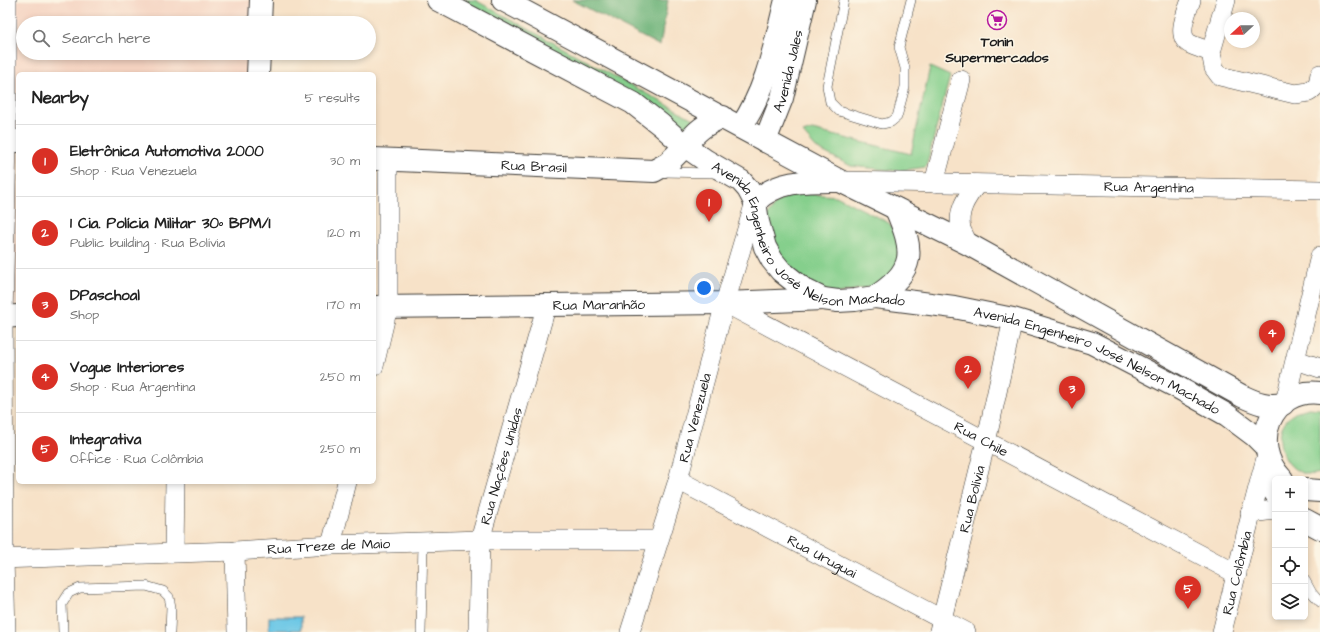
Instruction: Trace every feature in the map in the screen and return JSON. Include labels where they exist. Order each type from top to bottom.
[{"type":"main road","points":[[260,16],[261,0]]},
{"type":"main road","name":"Avenida Engenheiro José Nelson Machado","points":[[438,0],[633,103],[661,125],[684,146],[741,181],[748,189],[755,202],[758,222],[765,247],[772,260],[790,280],[805,290],[823,299],[838,301],[875,297],[954,307],[1013,319],[1092,343],[1227,415],[1255,436],[1271,460]]},
{"type":"main road","name":"Avenida Engenheiro José Nelson Machado","points":[[504,0],[840,181],[968,244],[1242,396],[1256,402],[1272,406],[1284,403]]},
{"type":"main road","name":"Avenida Jales","points":[[732,122],[751,111],[762,88],[770,68],[786,0]]},
{"type":"main road","name":"Avenida Jales","points":[[766,141],[782,98],[805,0]]},
{"type":"main road","points":[[258,72],[259,60]]},
{"type":"main road","points":[[654,171],[668,163],[699,130],[709,123],[732,122]]},
{"type":"main road","name":"Rua Brasil","points":[[381,159],[654,171]]},
{"type":"main road","points":[[755,202],[773,189],[784,185],[813,181],[840,181]]},
{"type":"main road","points":[[875,297],[888,289],[898,279],[907,263],[908,241],[896,209]]},
{"type":"main road","name":"Rua Maranhão","points":[[381,307],[725,303],[823,299]]},
{"type":"main road","points":[[1272,487],[1270,483],[1271,460],[1268,425],[1275,412],[1284,403],[1295,396],[1306,393],[1320,393]]},
{"type":"main road","points":[[1308,522],[1320,528]]},
{"type":"street","points":[[6,632],[2,559],[7,317],[7,0]]},
{"type":"street","points":[[1191,0],[1182,30],[1184,39],[1189,44],[1211,52]]},
{"type":"street","points":[[1226,0],[1211,52],[1214,68],[1220,76],[1295,94],[1309,92],[1318,84],[1320,74]]},
{"type":"street","points":[[934,183],[961,80]]},
{"type":"street","points":[[376,349],[381,307],[381,159]]},
{"type":"street","name":"Rua Argentina","points":[[840,181],[1320,190]]},
{"type":"street","points":[[968,244],[961,229],[961,212],[966,197],[977,184]]},
{"type":"street","name":"Rua Venezuela","points":[[630,632],[678,480],[725,303],[755,202]]},
{"type":"street","points":[[1284,403],[1296,360],[1320,256]]},
{"type":"street","name":"Rua Chile","points":[[725,303],[1237,574]]},
{"type":"street","name":"Rua Nações Unidas","points":[[478,632],[480,540],[547,304]]},
{"type":"street","name":"Rua Bolívia","points":[[940,625],[986,441],[1013,319]]},
{"type":"street","points":[[1296,360],[1320,368]]},
{"type":"street","name":"Rua Colômbia","points":[[1222,632],[1237,574],[1250,513],[1271,460]]},
{"type":"street","name":"Rua Uruguai","points":[[678,480],[940,625],[966,632]]},
{"type":"street","points":[[174,552],[175,484]]},
{"type":"street","points":[[331,546],[346,484]]},
{"type":"street","name":"Rua Colômbia","points":[[1250,513],[1272,510]]},
{"type":"street","name":"Rua Treze de Maio","points":[[2,559],[235,551],[480,540],[658,540]]},
{"type":"street","points":[[235,551],[237,632]]},
{"type":"lane","points":[[844,0],[827,86],[830,102],[839,111],[882,124],[892,122],[897,116],[905,87],[905,68],[899,46],[911,0]]},
{"type":"lane","points":[[654,171],[729,174]]},
{"type":"lane","points":[[421,632],[423,542]]},
{"type":"lane","points":[[1307,584],[1312,593],[1320,602]]},
{"type":"lane","points":[[63,632],[62,604],[69,594],[80,588],[146,586],[163,591],[169,597],[171,607],[170,632]]},
{"type":"shaded area","points":[[0,0],[272,0],[271,16],[16,16],[16,60],[269,60],[268,72],[16,72],[16,318],[0,318]]},
{"type":"green space","points":[[444,0],[475,0],[695,120],[689,128]]},
{"type":"green space","points":[[572,0],[668,0],[660,46]]},
{"type":"green space","points":[[930,67],[950,76],[926,167],[897,171],[851,166],[816,148],[803,133],[812,130],[911,154]]},
{"type":"green space","points":[[795,194],[836,196],[889,223],[900,238],[902,255],[888,283],[830,295],[789,274],[768,232],[768,215],[776,203],[785,197]]},
{"type":"green space","points":[[1309,408],[1320,409],[1320,473],[1308,474],[1297,470],[1288,463],[1283,453],[1280,441],[1281,430],[1287,420],[1297,412]]},
{"type":"water","points":[[269,617],[301,617],[301,630],[269,630]]},
{"type":"place","name":"Tonin Supermercados","points":[[997,20]]},
{"type":"place","name":"Eletrônica Automotiva 2000","points":[[709,222]]},
{"type":"place","name":"Vogue Interiores","points":[[1272,353]]},
{"type":"place","name":"1 Cia. Polícia Militar 30º BPM/I","points":[[968,389]]},
{"type":"place","name":"DPaschoal","points":[[1072,409]]},
{"type":"place","name":"Integrativa","points":[[1188,609]]}]
